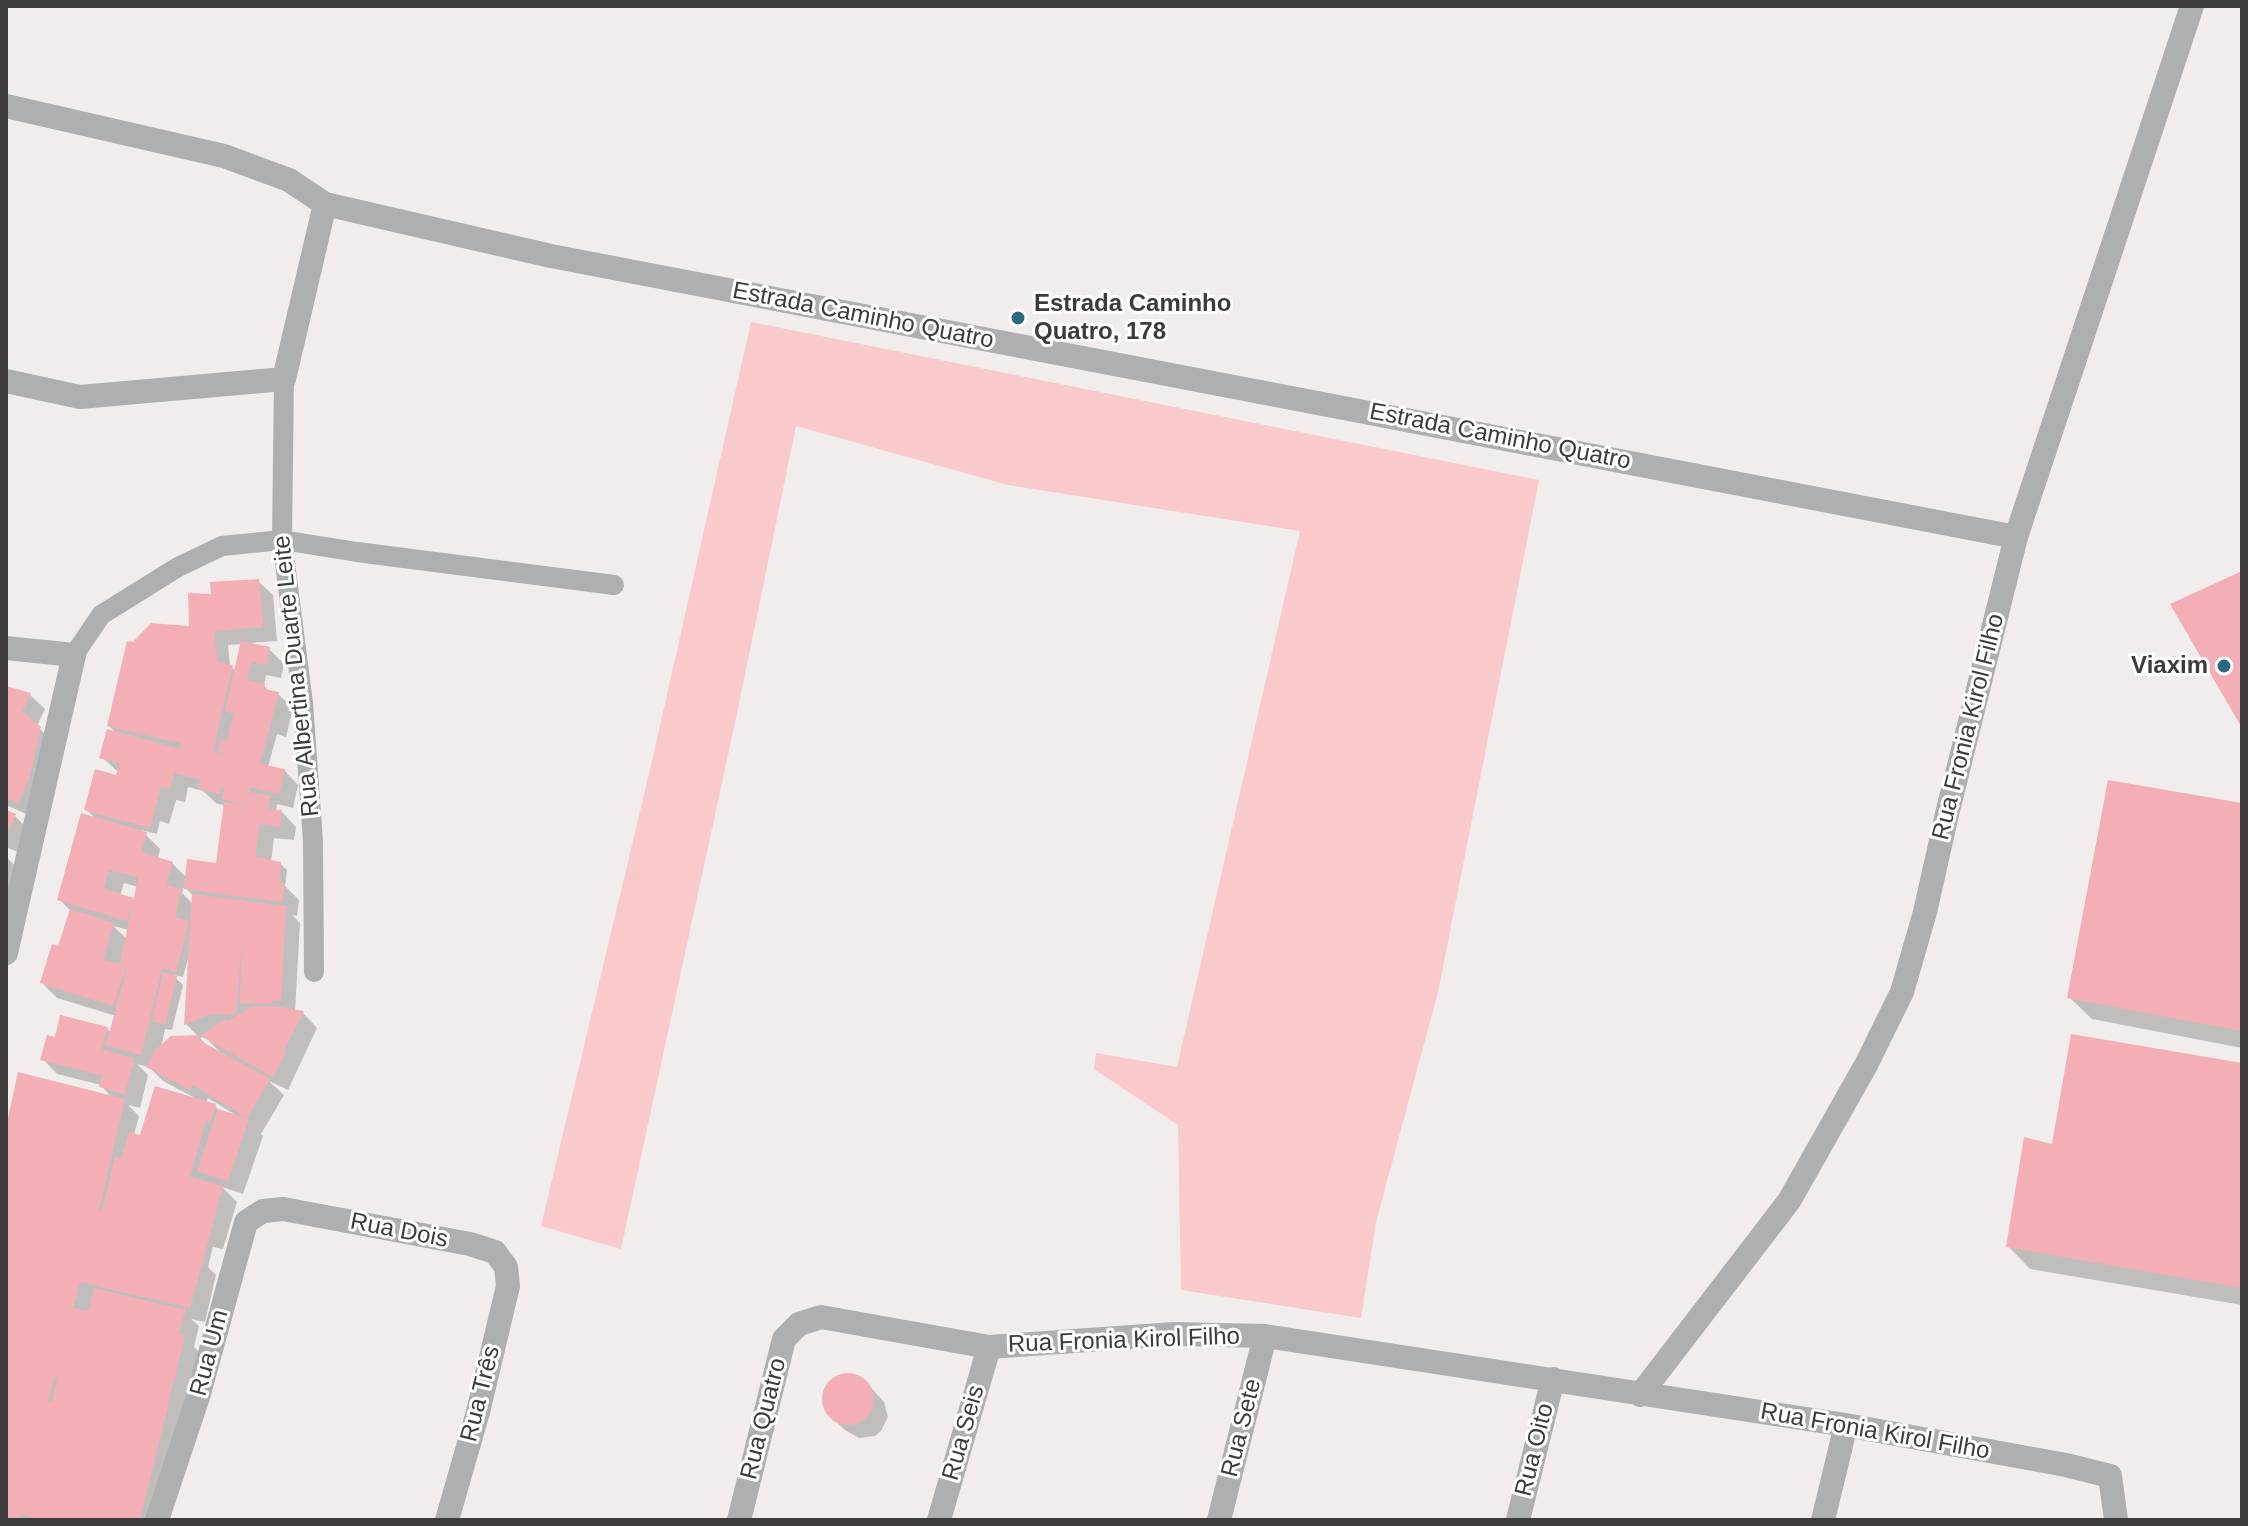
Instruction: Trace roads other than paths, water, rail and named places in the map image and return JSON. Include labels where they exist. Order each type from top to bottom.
[{"type":"street","name":"Rua Fronia Kirol Filho","points":[[1640,1395],[1789,1201],[1866,1065],[1902,992],[1925,912],[2016,537],[2192,6]]},
{"type":"street","name":"Estrada Caminho Quatro","points":[[6,106],[224,156],[289,180],[325,204],[566,259],[2016,537]]},
{"type":"street","points":[[6,381],[80,397],[284,379],[325,204]]},
{"type":"street","points":[[6,648],[74,655],[6,953]]},
{"type":"street","name":"Rua Dois","points":[[283,1209],[470,1244],[495,1252],[506,1267]]},
{"type":"street","name":"Rua Um","points":[[157,1520],[198,1397],[246,1222],[263,1211],[283,1209]]},
{"type":"street","name":"Rua Três","points":[[447,1520],[478,1412],[508,1286],[506,1267]]},
{"type":"street","name":"Rua Fronia Kirol Filho","points":[[799,1324],[821,1317],[989,1347],[1174,1334],[1265,1336],[1846,1425],[2066,1465],[2110,1476],[2116,1520]]},
{"type":"street","name":"Rua Quatro","points":[[739,1520],[784,1339],[799,1324]]},
{"type":"street","name":"Rua Sete","points":[[1219,1520],[1265,1336]]},
{"type":"street","name":"Rua Seis","points":[[939,1520],[989,1347]]},
{"type":"street","name":"Rua Oito","points":[[1518,1520],[1553,1379]]},
{"type":"street","points":[[1823,1520],[1846,1425]]},
{"type":"lane","name":"Rua Albertina Duarte Leite","points":[[284,379],[282,540],[303,703],[313,841],[314,972]]},
{"type":"lane","points":[[74,655],[101,615],[178,567],[222,546],[282,540],[614,585]]},
{"type":"place","name":"Estrada Caminho Quatro, 178","points":[[1018,318]]},
{"type":"place","name":"Viaxim","points":[[2224,666]]}]
